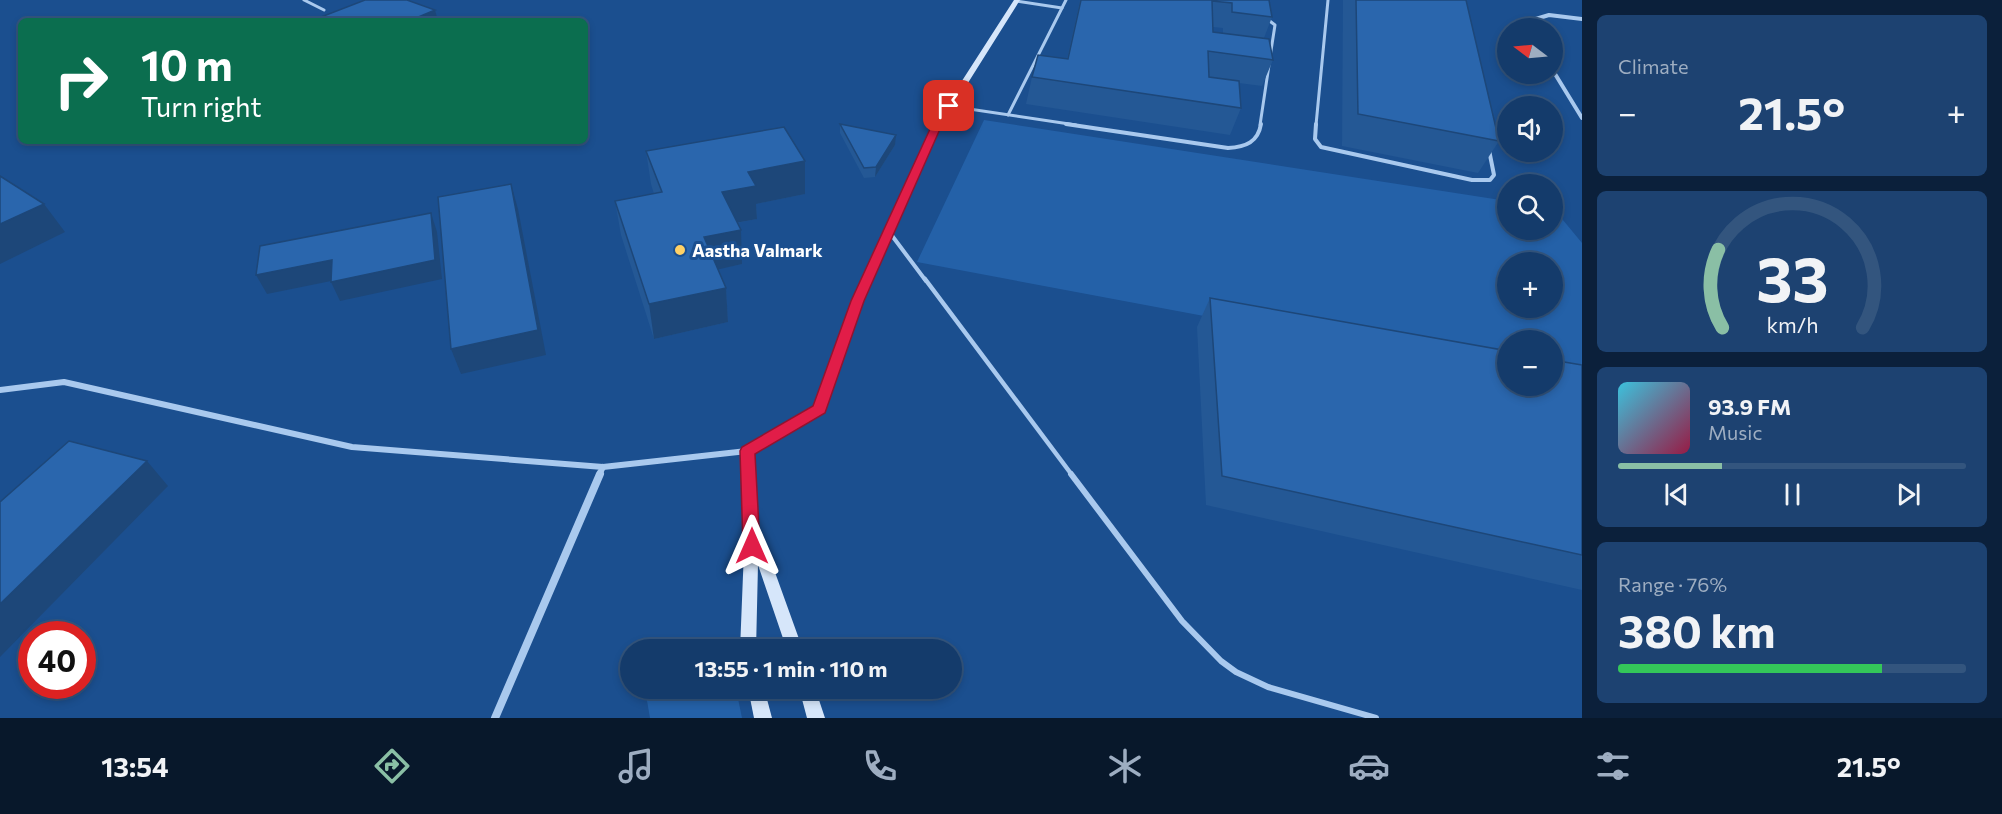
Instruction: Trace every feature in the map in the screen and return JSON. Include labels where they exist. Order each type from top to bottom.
[{"type":"street","points":[[0,390],[64,382],[352,447],[603,467],[747,451],[819,409],[858,301],[935,129],[1017,1]]},
{"type":"street","points":[[1539,18],[1549,15],[1582,19]]},
{"type":"street","points":[[1561,84],[1582,118]]},
{"type":"street","points":[[747,451],[752,525],[748,639]]},
{"type":"street","points":[[495,718],[603,467]]},
{"type":"street","points":[[752,525],[791,639]]},
{"type":"street","points":[[759,699],[763,718]]},
{"type":"street","points":[[810,699],[816,718]]},
{"type":"lane","points":[[304,0],[324,10]]},
{"type":"lane","points":[[1008,115],[1066,0]]},
{"type":"lane","points":[[1328,0],[1315,139],[1321,147],[1472,180],[1490,180],[1494,175],[1487,141]]},
{"type":"lane","points":[[1017,1],[1062,8]]},
{"type":"lane","points":[[949,106],[1240,148],[1253,143],[1259,135],[1275,25],[1261,16]]},
{"type":"lane","points":[[888,231],[1182,621],[1209,651],[1236,672],[1270,687],[1376,718]]},
{"type":"shaded area","points":[[984,120],[1497,199],[1497,240],[1563,240],[1563,220],[1582,243],[1582,387],[1563,383],[1563,330],[1497,330],[1497,371],[917,262]]},
{"type":"shaded area","points":[[647,699],[738,699],[742,718],[650,718]]},
{"type":"building","points":[[365,0],[407,0],[435,10],[416,18],[321,17]]},
{"type":"building","points":[[1081,0],[1269,0],[1272,17],[1232,12],[1232,3],[1212,1],[1213,32],[1269,39],[1273,60],[1208,51],[1209,77],[1239,81],[1241,108],[1032,77],[1038,55],[1068,59]]},
{"type":"building","points":[[1356,0],[1466,0],[1497,141],[1358,114]]},
{"type":"building","points":[[840,124],[896,135],[876,167],[864,168]]},
{"type":"building","points":[[784,127],[805,161],[748,172],[756,186],[722,192],[741,230],[704,237],[726,288],[649,304],[615,201],[662,192],[646,151]]},
{"type":"building","points":[[0,176],[44,204],[0,224]]},
{"type":"building","points":[[511,184],[538,330],[451,349],[438,197]]},
{"type":"building","points":[[431,213],[435,260],[331,282],[332,260],[256,275],[260,246]]},
{"type":"building","points":[[1210,298],[1497,349],[1497,396],[1563,396],[1563,362],[1582,365],[1582,555],[1222,476]]},
{"type":"building","points":[[69,441],[147,461],[0,604],[0,502]]},
{"type":"place","name":"Aastha Valmark","points":[[680,250]]},
{"type":"route","points":[[752,546],[747,451],[819,409],[858,301],[935,129],[949,106]]}]
